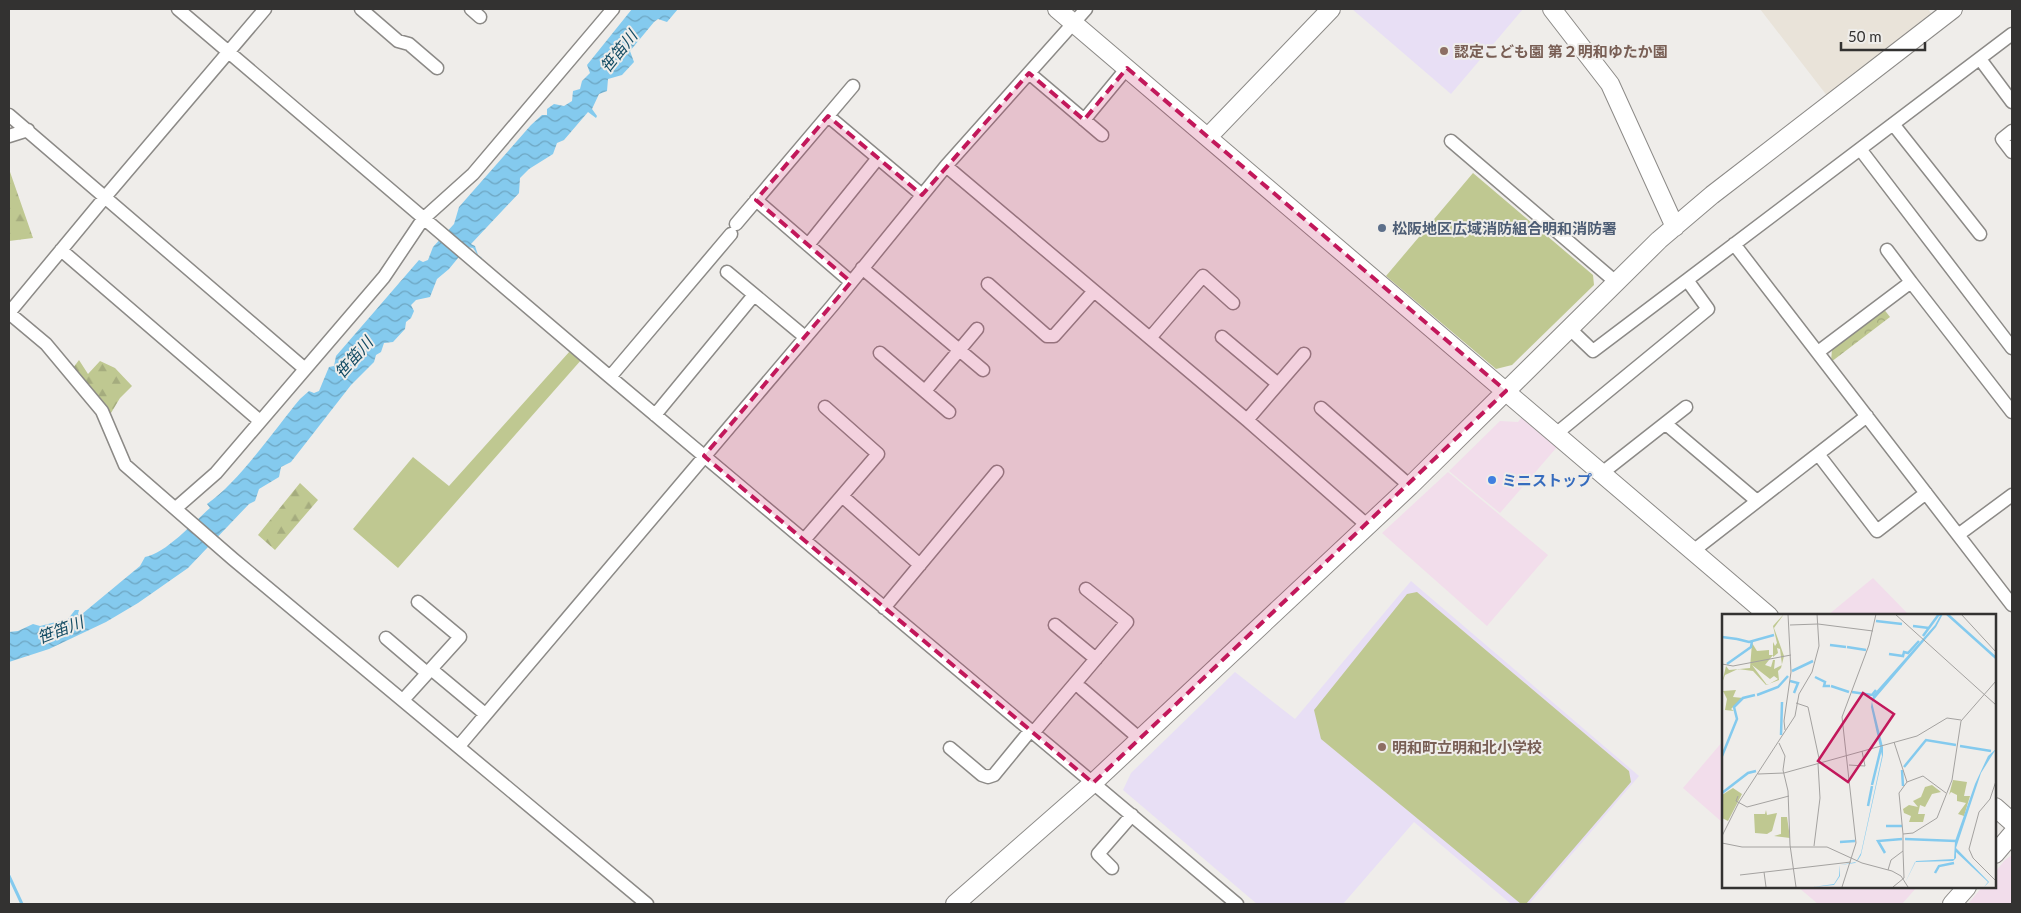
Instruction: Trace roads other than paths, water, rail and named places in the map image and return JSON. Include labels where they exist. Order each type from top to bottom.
[{"type":"street","points":[[178,9],[610,378],[1132,815],[1223,900],[1237,904]]},
{"type":"street","points":[[265,9],[9,313],[46,344],[102,411],[125,466],[647,904]]},
{"type":"street","points":[[361,9],[398,41],[409,44],[437,68]]},
{"type":"street","points":[[176,508],[216,473],[384,277],[426,221],[473,174],[613,9]]},
{"type":"street","points":[[1058,9],[1557,433],[1767,614]]},
{"type":"street","points":[[458,746],[805,338],[946,166],[1086,9]]},
{"type":"street","points":[[1208,137],[1331,9]]},
{"type":"street","points":[[1552,9],[1610,84],[1674,227]]},
{"type":"street","points":[[956,904],[1094,783],[1368,526],[1674,227],[1712,195],[1953,9]]},
{"type":"street","points":[[1570,329],[1593,351],[2012,34]]},
{"type":"street","points":[[1980,59],[2012,102]]},
{"type":"street","points":[[1084,120],[1127,68]]},
{"type":"street","points":[[1029,74],[1102,134]]},
{"type":"street","points":[[610,378],[756,200],[853,86]]},
{"type":"street","points":[[9,115],[106,196],[305,369]]},
{"type":"street","points":[[828,116],[922,195]]},
{"type":"street","points":[[1893,124],[1980,234]]},
{"type":"street","points":[[9,136],[28,130]]},
{"type":"street","points":[[2012,131],[2002,139],[2012,152]]},
{"type":"street","points":[[1451,141],[1617,283]]},
{"type":"street","points":[[1860,149],[2012,348]]},
{"type":"street","points":[[808,245],[878,158]]},
{"type":"street","points":[[946,166],[1247,420],[1368,526]]},
{"type":"street","points":[[756,200],[851,282]]},
{"type":"street","points":[[1734,244],[2012,605]]},
{"type":"street","points":[[61,250],[260,422]]},
{"type":"street","points":[[1888,250],[2012,412]]},
{"type":"street","points":[[862,268],[983,370]]},
{"type":"street","points":[[727,272],[805,338]]},
{"type":"street","points":[[1150,338],[1203,276],[1234,303]]},
{"type":"street","points":[[1557,433],[1708,309],[1687,280]]},
{"type":"street","points":[[1818,352],[1911,282]]},
{"type":"street","points":[[988,284],[1047,336],[1054,336],[1094,291]]},
{"type":"street","points":[[655,415],[754,296]]},
{"type":"street","points":[[925,391],[977,329]]},
{"type":"street","points":[[1222,337],[1278,384]]},
{"type":"street","points":[[880,353],[950,412]]},
{"type":"street","points":[[1247,420],[1304,354]]},
{"type":"street","points":[[804,540],[878,454],[825,408]]},
{"type":"street","points":[[1321,408],[1410,486]]},
{"type":"street","points":[[1602,473],[1686,408]]},
{"type":"street","points":[[1694,551],[1867,416]]},
{"type":"street","points":[[1666,424],[1757,501]]},
{"type":"street","points":[[1818,454],[1877,530],[1926,493]]},
{"type":"street","points":[[884,608],[997,472]]},
{"type":"street","points":[[1958,535],[2012,495]]},
{"type":"street","points":[[842,496],[920,565]]},
{"type":"street","points":[[950,748],[982,775],[988,777],[994,775],[1096,659],[1127,622],[1086,589]]},
{"type":"street","points":[[403,700],[460,637],[418,602]]},
{"type":"street","points":[[1055,625],[1096,659]]},
{"type":"street","points":[[386,638],[485,714]]},
{"type":"street","points":[[1082,689],[1140,739]]},
{"type":"street","points":[[1996,808],[2012,822]]},
{"type":"street","points":[[1112,868],[1098,854],[1132,815]]},
{"type":"street","points":[[1996,853],[2012,834]]},
{"type":"street","points":[[1952,904],[1966,888]]},
{"type":"water","name":"笹笛川","points":[[632,9],[678,9],[667,22],[658,19],[654,22],[630,51],[634,62],[622,75],[608,79],[607,91],[599,94],[592,109],[597,116],[596,118],[588,112],[564,140],[557,143],[553,154],[529,169],[520,178],[519,193],[471,244],[475,246],[478,255],[482,258],[481,260],[473,248],[467,247],[449,269],[437,279],[430,297],[416,300],[411,305],[414,311],[411,318],[406,322],[405,329],[393,342],[384,343],[381,352],[376,355],[374,362],[351,385],[291,462],[281,467],[279,477],[259,489],[255,501],[249,504],[188,568],[138,603],[106,622],[49,649],[9,662],[9,632],[18,631],[33,624],[40,626],[68,619],[75,610],[79,610],[78,614],[82,614],[140,566],[145,557],[153,555],[170,544],[210,508],[207,504],[231,483],[256,455],[300,399],[309,391],[314,393],[319,391],[329,367],[334,366],[336,356],[419,260],[423,262],[428,260],[433,247],[454,224],[459,207],[531,125],[542,115],[547,115],[547,109],[554,104],[564,106],[572,101],[573,91],[580,89],[582,81],[590,73],[587,65]]},
{"type":"waterway","points":[[9,876],[22,904]]},
{"type":"place","name":"認定こども園 第２明和ゆたか園","points":[[1444,51]]},
{"type":"place","name":"松阪地区広域消防組合明和消防署","points":[[1382,228]]},
{"type":"place","name":"ミニストップ","points":[[1492,480]]},
{"type":"place","name":"明和町立明和北小学校","points":[[1382,747]]}]
